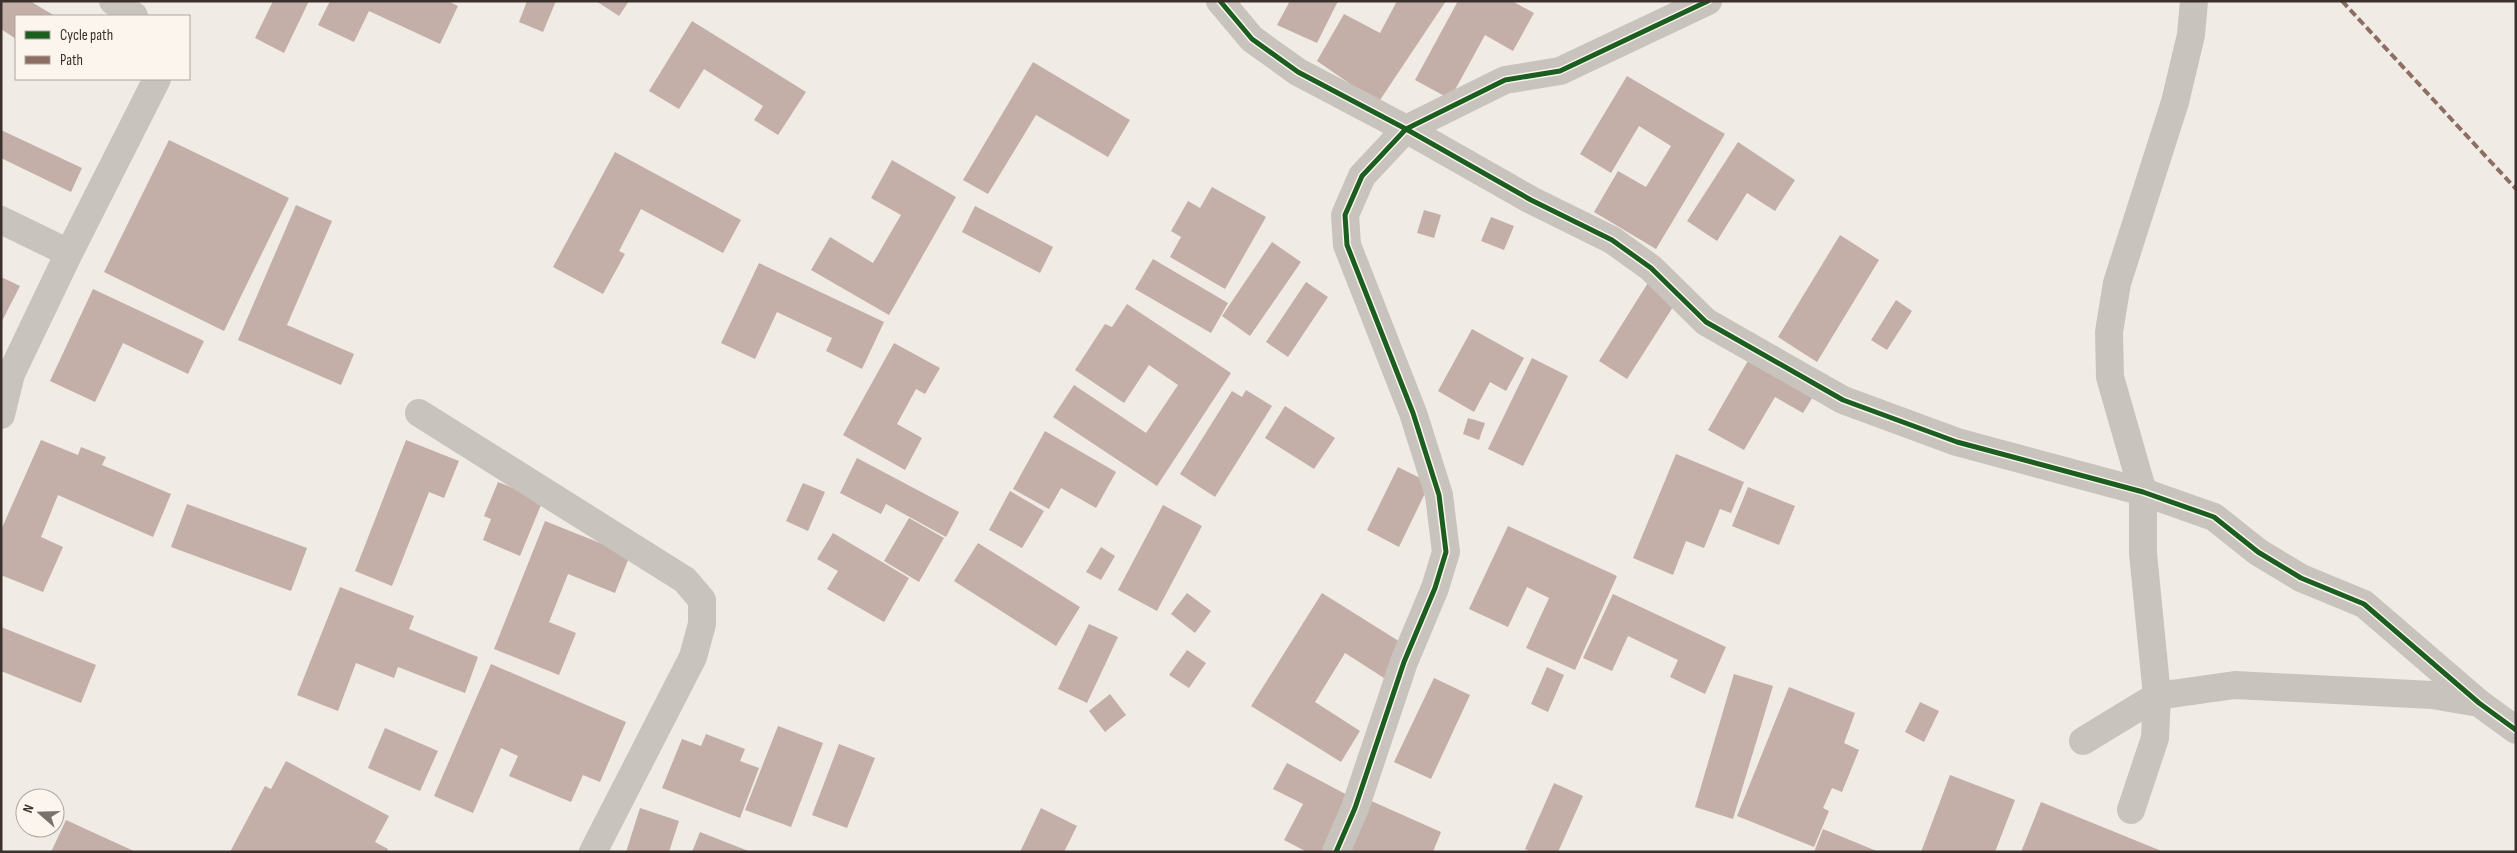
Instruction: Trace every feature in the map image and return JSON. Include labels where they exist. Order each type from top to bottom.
[{"type":"street","points":[[113,1],[133,15]]},
{"type":"street","points":[[1220,1],[1252,39],[1298,72],[1406,129],[1531,200],[1612,240],[1651,268],[1706,322],[1843,400],[1957,442],[2143,492],[2214,517],[2258,552],[2301,578],[2364,604],[2479,703],[2516,730]]},
{"type":"street","points":[[1336,852],[1355,808],[1404,662],[1435,588],[1446,552],[1439,495],[1413,413],[1347,245],[1345,214],[1362,176],[1406,129],[1505,80],[1560,71],[1708,1]]},
{"type":"street","points":[[2130,810],[2155,738],[2156,696],[2143,553],[2143,492],[2110,377],[2109,332],[2117,283],[2175,102],[2191,35],[2194,1]]},
{"type":"street","points":[[1,415],[11,374],[69,253],[156,80]]},
{"type":"street","points":[[1,220],[69,253]]},
{"type":"street","points":[[419,413],[685,580],[702,600],[702,624],[693,657],[593,852]]},
{"type":"street","points":[[2083,741],[2156,696],[2235,685],[2432,695],[2479,703]]},
{"type":"building","points":[[1,1],[30,1],[53,15],[15,15],[15,38],[1,29]]},
{"type":"building","points":[[273,1],[309,1],[284,53],[255,38]]},
{"type":"building","points":[[330,1],[448,1],[458,6],[440,44],[369,11],[354,42],[318,25]]},
{"type":"building","points":[[527,1],[556,1],[543,32],[519,22]]},
{"type":"building","points":[[596,1],[629,1],[619,16]]},
{"type":"building","points":[[1290,1],[1338,1],[1317,43],[1277,25]]},
{"type":"building","points":[[1397,1],[1446,1],[1378,103],[1317,61],[1344,14],[1380,33]]},
{"type":"building","points":[[1458,1],[1512,1],[1534,13],[1513,51],[1485,35],[1450,99],[1415,80]]},
{"type":"building","points":[[692,21],[806,92],[778,135],[754,120],[763,106],[704,69],[679,109],[649,91]]},
{"type":"building","points":[[1033,62],[1130,120],[1108,157],[1036,115],[988,194],[963,180]]},
{"type":"building","points":[[1627,76],[1725,134],[1656,249],[1594,212],[1618,171],[1646,187],[1671,146],[1639,126],[1611,173],[1580,154]]},
{"type":"building","points":[[1,130],[82,168],[71,192],[1,158]]},
{"type":"building","points":[[169,140],[289,198],[224,331],[104,272]]},
{"type":"building","points":[[1738,142],[1795,180],[1775,211],[1747,193],[1717,241],[1687,221]]},
{"type":"building","points":[[615,152],[741,220],[723,253],[641,209],[619,251],[625,254],[603,294],[553,267]]},
{"type":"building","points":[[892,160],[956,197],[889,315],[811,270],[830,237],[873,263],[901,215],[871,198]]},
{"type":"building","points":[[1212,187],[1266,217],[1225,289],[1170,257],[1181,237],[1171,231],[1188,201],[1200,208]]},
{"type":"building","points":[[296,205],[332,221],[287,325],[354,354],[341,385],[238,340]]},
{"type":"building","points":[[975,206],[1053,247],[1040,273],[962,232]]},
{"type":"building","points":[[1424,210],[1441,215],[1434,238],[1417,233]]},
{"type":"building","points":[[1491,217],[1514,226],[1504,250],[1481,241]]},
{"type":"building","points":[[1840,235],[1879,260],[1817,362],[1778,337]]},
{"type":"building","points":[[1272,242],[1301,262],[1250,336],[1222,316]]},
{"type":"building","points":[[1153,259],[1228,303],[1211,333],[1135,289]]},
{"type":"building","points":[[759,263],[884,322],[862,369],[826,351],[832,338],[777,312],[755,359],[721,343]]},
{"type":"building","points":[[1,277],[20,286],[1,323]]},
{"type":"building","points":[[1651,278],[1680,296],[1627,379],[1599,361]]},
{"type":"building","points":[[1306,282],[1328,297],[1288,357],[1266,342]]},
{"type":"building","points":[[93,289],[204,341],[188,374],[123,343],[95,402],[50,381]]},
{"type":"building","points":[[1896,300],[1912,311],[1887,350],[1871,340]]},
{"type":"building","points":[[1127,304],[1231,373],[1157,486],[1053,417],[1074,385],[1146,433],[1178,385],[1149,365],[1124,403],[1075,370],[1105,324],[1112,327]]},
{"type":"building","points":[[1472,329],[1524,358],[1506,391],[1490,382],[1474,412],[1438,391]]},
{"type":"building","points":[[894,343],[940,368],[925,394],[916,389],[897,424],[922,438],[905,470],[843,435]]},
{"type":"building","points":[[1753,352],[1817,390],[1803,413],[1775,397],[1744,450],[1708,430]]},
{"type":"building","points":[[1532,358],[1568,376],[1523,466],[1488,449]]},
{"type":"building","points":[[1246,390],[1272,406],[1215,497],[1180,474],[1232,391],[1242,397]]},
{"type":"building","points":[[1285,406],[1335,438],[1314,469],[1265,438]]},
{"type":"building","points":[[1468,418],[1485,423],[1479,440],[1463,434]]},
{"type":"building","points":[[1045,431],[1116,472],[1096,508],[1061,488],[1049,509],[1013,489]]},
{"type":"building","points":[[41,440],[78,455],[81,447],[106,457],[102,465],[171,494],[153,537],[58,495],[41,537],[63,547],[43,592],[1,575],[1,530]]},
{"type":"building","points":[[406,440],[459,461],[444,498],[429,492],[392,586],[355,571]]},
{"type":"building","points":[[1676,454],[1744,482],[1731,513],[1720,509],[1704,548],[1686,541],[1673,575],[1633,558]]},
{"type":"building","points":[[857,458],[959,512],[946,537],[886,504],[881,514],[840,493]]},
{"type":"building","points":[[1398,467],[1430,483],[1399,547],[1367,530]]},
{"type":"building","points":[[498,482],[543,500],[520,556],[483,540],[491,519],[484,516]]},
{"type":"building","points":[[803,483],[825,492],[808,531],[786,521]]},
{"type":"building","points":[[1748,487],[1795,506],[1779,545],[1732,526]]},
{"type":"building","points":[[1010,491],[1044,511],[1022,548],[989,530]]},
{"type":"building","points":[[187,504],[307,548],[291,591],[171,547]]},
{"type":"building","points":[[1163,505],[1202,526],[1157,611],[1118,590]]},
{"type":"building","points":[[909,518],[944,538],[919,582],[884,561]]},
{"type":"building","points":[[545,521],[630,555],[615,593],[568,574],[549,622],[576,633],[559,675],[494,649]]},
{"type":"building","points":[[1508,526],[1617,576],[1575,670],[1526,648],[1549,598],[1527,587],[1508,627],[1469,609]]},
{"type":"building","points":[[833,533],[909,578],[884,622],[827,589],[838,571],[817,559]]},
{"type":"building","points":[[978,543],[1080,607],[1056,646],[954,581]]},
{"type":"building","points":[[1101,547],[1115,556],[1101,580],[1086,572]]},
{"type":"building","points":[[340,587],[414,616],[409,629],[478,657],[465,693],[398,667],[394,678],[356,663],[338,711],[297,695]]},
{"type":"building","points":[[1187,593],[1211,611],[1195,633],[1171,614]]},
{"type":"building","points":[[1322,593],[1405,645],[1384,678],[1345,653],[1315,702],[1360,731],[1341,762],[1251,706]]},
{"type":"building","points":[[1613,594],[1726,647],[1705,694],[1670,677],[1678,660],[1628,636],[1612,671],[1583,658]]},
{"type":"building","points":[[1089,624],[1118,637],[1087,703],[1058,689]]},
{"type":"building","points":[[1,627],[96,665],[81,703],[1,671]]},
{"type":"building","points":[[1187,650],[1206,663],[1189,688],[1169,675]]},
{"type":"building","points":[[491,664],[626,722],[600,782],[583,775],[571,802],[509,776],[518,756],[501,748],[473,813],[434,796]]},
{"type":"building","points":[[1547,667],[1564,675],[1548,712],[1531,704]]},
{"type":"building","points":[[1734,674],[1773,686],[1733,819],[1695,807]]},
{"type":"building","points":[[1434,678],[1470,695],[1431,779],[1394,762]]},
{"type":"building","points":[[1789,687],[1855,713],[1844,743],[1859,750],[1842,792],[1832,788],[1823,808],[1829,811],[1814,847],[1737,816]]},
{"type":"building","points":[[1110,694],[1126,715],[1105,732],[1089,711]]},
{"type":"building","points":[[1920,702],[1939,711],[1924,742],[1905,732]]},
{"type":"building","points":[[778,726],[823,743],[791,827],[745,810]]},
{"type":"building","points":[[385,728],[438,751],[420,791],[368,768]]},
{"type":"building","points":[[706,734],[745,749],[740,761],[759,768],[740,818],[662,788],[682,739],[701,746]]},
{"type":"building","points":[[839,744],[875,758],[847,828],[812,815]]},
{"type":"building","points":[[286,761],[389,816],[375,842],[388,849],[387,852],[230,852],[265,786],[271,789]]},
{"type":"building","points":[[1287,763],[1351,797],[1322,852],[1307,852],[1284,840],[1303,804],[1273,789]]},
{"type":"building","points":[[1950,775],[2015,800],[1995,852],[1921,852]]},
{"type":"building","points":[[1554,783],[1583,796],[1558,852],[1531,852],[1525,849]]},
{"type":"building","points":[[1369,800],[1441,832],[1433,852],[1346,852]]},
{"type":"building","points":[[2041,802],[2164,852],[2021,852]]},
{"type":"building","points":[[640,808],[679,821],[669,852],[626,852]]},
{"type":"building","points":[[1041,808],[1077,826],[1064,852],[1020,852]]},
{"type":"building","points":[[66,820],[136,852],[51,852],[58,838],[65,838]]},
{"type":"building","points":[[1823,829],[1879,852],[1814,852]]},
{"type":"building","points":[[700,832],[751,852],[692,852]]},
{"type":"marked path","points":[[2342,1],[2516,189]]},
{"type":"cycle path","points":[[1220,1],[1252,39],[1298,72],[1406,129],[1531,200],[1612,240],[1651,268],[1706,322],[1843,400],[1957,442],[2143,492],[2214,517],[2258,552],[2301,578],[2364,604],[2479,703],[2516,730]]},
{"type":"cycle path","points":[[1336,852],[1355,808],[1404,662],[1435,588],[1446,552],[1439,495],[1413,413],[1347,245],[1345,215],[1362,176],[1406,129],[1505,80],[1560,71],[1708,1]]}]
